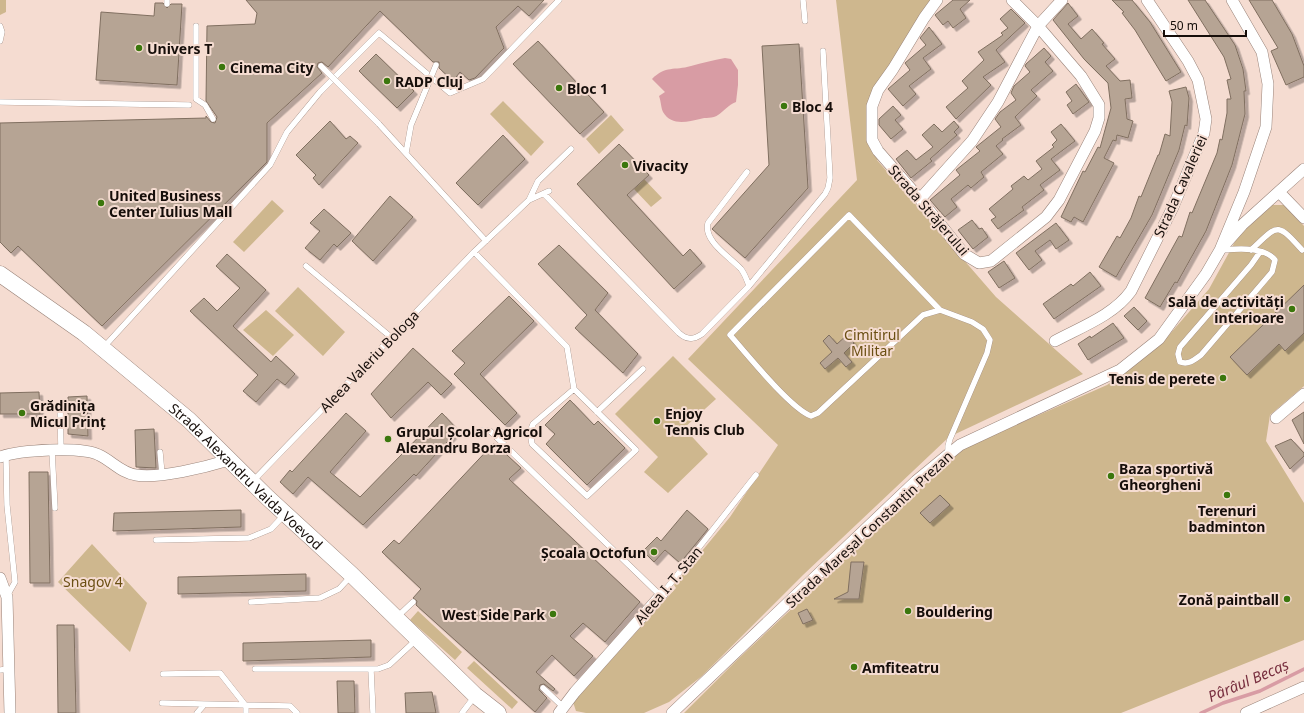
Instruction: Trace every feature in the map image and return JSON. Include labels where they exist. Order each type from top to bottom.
[{"type":"main road","name":"Strada Alexandru Vaida Voevod","points":[[0,274],[103,348],[189,420],[252,482],[418,638],[476,696],[498,713]]},
{"type":"main road","name":"Strada Alexandru Vaida Voevod","points":[[476,696],[486,713]]},
{"type":"street","name":"Strada Străjerului","points":[[937,0],[924,18],[893,70],[878,90],[872,106],[872,140],[878,151],[920,199],[964,254],[978,263],[991,261],[1046,217],[1059,200],[1095,131],[1099,118],[1099,105],[1081,76],[1038,26],[1012,0]]},
{"type":"street","points":[[920,199],[972,140],[998,102],[1038,26],[1062,0]]},
{"type":"street","name":"Strada Cavaleriei","points":[[1055,342],[1111,311],[1124,301],[1131,291],[1174,207],[1204,133],[1206,118],[1198,80],[1181,49],[1147,0]]},
{"type":"street","name":"Strada Mareșal Constantin Prezan","points":[[672,713],[916,481],[948,453],[960,445],[1106,378],[1147,351],[1159,339],[1192,296],[1220,250],[1244,192],[1266,127],[1268,84],[1262,52],[1232,0]]},
{"type":"street","points":[[1220,250],[1242,225],[1304,169]]},
{"type":"street","points":[[1279,192],[1304,218]]},
{"type":"street","points":[[1276,418],[1304,394]]},
{"type":"street","points":[[3,456],[22,452],[87,450],[100,455],[123,471],[136,475],[162,474],[229,460]]},
{"type":"street","points":[[0,578],[5,602],[4,670],[10,713]]},
{"type":"street","name":"Aleea I. T. Stan","points":[[552,713],[560,709],[662,594]]},
{"type":"street","points":[[1246,713],[1304,687]]},
{"type":"lane","points":[[103,348],[270,165],[287,132],[320,92],[379,33],[450,93],[482,79],[559,0]]},
{"type":"lane","points":[[803,0],[805,21]]},
{"type":"lane","points":[[0,26],[2,32],[0,41]]},
{"type":"lane","points":[[196,26],[196,100],[205,105],[213,119]]},
{"type":"lane","points":[[529,200],[547,192],[684,337],[696,338],[702,334],[749,286],[825,194],[828,188],[830,178],[823,51]]},
{"type":"lane","points":[[406,152],[411,125],[436,65]]},
{"type":"lane","points":[[321,66],[406,152],[486,241]]},
{"type":"lane","points":[[0,102],[189,105]]},
{"type":"lane","points":[[529,200],[538,181],[571,149]]},
{"type":"lane","points":[[747,172],[708,223],[707,231],[712,239],[742,270],[749,286]]},
{"type":"lane","name":"Aleea Valeriu Bologa","points":[[252,482],[474,252],[529,200]]},
{"type":"lane","points":[[940,310],[923,316],[818,413],[811,416],[805,413],[789,399],[730,335],[849,215],[940,310],[972,322],[983,329],[990,340],[987,353],[950,439],[948,453]]},
{"type":"lane","points":[[1251,250],[1272,231],[1277,230],[1286,231],[1302,250]]},
{"type":"lane","points":[[1220,250],[1251,250],[1260,252],[1271,256],[1275,260],[1272,272],[1201,355],[1189,364],[1180,362],[1178,354],[1180,347],[1251,265],[1260,252]]},
{"type":"lane","points":[[474,252],[567,347],[574,389],[636,450],[587,496],[532,444],[530,432],[533,424],[574,389]]},
{"type":"lane","points":[[306,266],[392,338]]},
{"type":"lane","points":[[597,412],[643,369]]},
{"type":"lane","points":[[55,508],[60,405]]},
{"type":"lane","points":[[483,430],[490,431],[662,594]]},
{"type":"lane","points":[[160,452],[162,474]]},
{"type":"lane","points":[[3,456],[15,582],[5,602]]},
{"type":"lane","name":"Aleea I. T. Stan","points":[[662,594],[756,475]]},
{"type":"lane","points":[[156,540],[249,538],[271,529],[286,514]]},
{"type":"lane","points":[[251,602],[320,598],[339,589],[352,575]]},
{"type":"lane","points":[[396,618],[413,602]]},
{"type":"lane","points":[[255,669],[378,669],[389,665],[418,638]]},
{"type":"lane","points":[[371,670],[373,713]]},
{"type":"lane","points":[[163,674],[220,672],[246,706],[246,713]]},
{"type":"lane","points":[[543,688],[560,709]]},
{"type":"lane","points":[[462,713],[476,696]]},
{"type":"lane","points":[[162,703],[290,706],[297,713]]},
{"type":"lane","points":[[197,713],[204,705]]},
{"type":"green space","points":[[0,0],[6,0],[6,12],[0,15]]},
{"type":"green space","name":"Cimitirul Militar","points":[[836,0],[937,0],[878,90],[872,140],[882,156],[877,160],[996,297],[1083,374],[949,437],[803,575],[702,676],[669,702],[644,713],[586,713],[576,711],[573,702],[676,588],[674,585],[730,517],[778,445],[688,359],[857,180]]},
{"type":"green space","points":[[503,101],[544,142],[531,156],[490,114]]},
{"type":"green space","name":"Vivacity","points":[[611,115],[624,130],[599,154],[586,139]]},
{"type":"green space","name":"Vivacity","points":[[644,179],[662,198],[651,207],[634,189]]},
{"type":"green space","points":[[272,200],[284,211],[244,252],[233,242]]},
{"type":"green space","name":"Baza sportivă Gheorgheni","points":[[1271,205],[1284,205],[1304,226],[1304,386],[1270,415],[1266,441],[1304,503],[1304,640],[1121,713],[684,713],[738,659],[964,448],[1107,385],[1162,343],[1209,289],[1237,238]]},
{"type":"green space","points":[[298,287],[345,332],[323,356],[275,311]]},
{"type":"green space","points":[[266,310],[294,335],[273,356],[243,330]]},
{"type":"green space","name":"Enjoy Tennis Club","points":[[673,356],[716,399],[684,428],[708,454],[668,493],[644,472],[658,457],[615,414]]},
{"type":"green space","name":"Snagov 4","points":[[92,544],[147,603],[130,652],[58,582]]},
{"type":"green space","points":[[418,611],[462,652],[455,660],[410,620]]},
{"type":"green space","points":[[474,661],[518,702],[512,709],[467,668]]},
{"type":"shaded area","points":[[725,58],[731,59],[738,70],[736,102],[714,117],[680,122],[666,116],[662,110],[659,96],[665,92],[652,79],[666,70]]},
{"type":"building","points":[[246,0],[544,0],[529,16],[518,6],[496,27],[504,48],[475,78],[469,80],[460,72],[453,81],[439,68],[439,62],[433,62],[380,11],[328,67],[322,62],[318,63],[317,67],[322,73],[267,123],[267,162],[102,326],[18,246],[11,253],[0,242],[0,123],[206,118],[206,116],[211,122],[215,123],[217,117],[206,101],[207,26],[255,24],[257,13]]},
{"type":"building","points":[[953,0],[970,0],[960,9],[966,18],[953,28],[948,21],[943,25],[935,15]]},
{"type":"building","points":[[1112,0],[1132,0],[1150,22],[1181,72],[1166,81],[1135,30],[1122,13],[1124,12]]},
{"type":"building","points":[[1188,0],[1205,0],[1235,45],[1243,69],[1246,91],[1244,91],[1245,114],[1232,165],[1206,231],[1177,283],[1175,282],[1160,307],[1145,298],[1179,236],[1182,237],[1190,212],[1192,213],[1217,153],[1220,139],[1222,140],[1227,113],[1227,99],[1231,99],[1227,80],[1231,79],[1224,57]]},
{"type":"building","points":[[1249,0],[1272,0],[1292,34],[1304,66],[1304,77],[1286,85],[1271,51],[1278,48]]},
{"type":"building","name":"Univers T","points":[[155,3],[163,3],[167,8],[171,4],[182,4],[177,85],[96,80],[101,12],[154,16]]},
{"type":"building","points":[[1068,3],[1078,16],[1068,24],[1081,39],[1092,29],[1115,59],[1106,66],[1120,81],[1130,80],[1132,98],[1125,99],[1127,119],[1133,121],[1128,138],[1117,135],[1116,141],[1113,140],[1104,158],[1114,163],[1083,222],[1074,217],[1071,222],[1061,217],[1083,171],[1085,172],[1098,147],[1100,148],[1111,108],[1108,83],[1084,59],[1053,20]]},
{"type":"building","points":[[1011,9],[1025,23],[996,50],[1005,62],[983,77],[991,85],[956,119],[946,107],[968,88],[962,81],[984,60],[978,52],[1003,35],[1001,33],[1008,28],[1000,19]]},
{"type":"building","points":[[929,27],[942,44],[923,58],[931,69],[909,86],[916,94],[903,106],[888,89],[910,70],[905,63],[926,45],[920,38]]},
{"type":"building","name":"Bloc 1","points":[[538,41],[604,112],[580,134],[513,64]]},
{"type":"building","name":"Bloc 4","points":[[799,44],[808,188],[745,258],[712,229],[769,165],[762,46]]},
{"type":"building","points":[[1044,48],[1051,56],[1045,62],[1053,71],[1031,90],[1037,96],[1015,117],[1021,125],[1002,139],[1003,140],[996,146],[1003,154],[981,172],[984,177],[971,188],[968,185],[951,199],[957,207],[945,217],[930,200],[960,175],[956,170],[980,151],[976,147],[1001,127],[995,119],[1000,112],[1016,100],[1011,93],[1014,86],[1030,72],[1025,66],[1026,64]]},
{"type":"building","name":"RADP Cluj","points":[[376,54],[414,91],[397,108],[359,71]]},
{"type":"building","points":[[1076,84],[1089,102],[1073,114],[1067,105],[1072,101],[1066,92]]},
{"type":"building","points":[[1186,87],[1189,98],[1187,126],[1185,125],[1179,150],[1152,215],[1116,277],[1099,267],[1117,236],[1120,238],[1131,218],[1139,196],[1141,197],[1159,155],[1165,134],[1170,136],[1172,102],[1169,91]]},
{"type":"building","points":[[893,106],[901,115],[895,120],[903,129],[891,139],[879,125],[879,119]]},
{"type":"building","points":[[330,121],[346,139],[350,136],[358,143],[319,185],[313,178],[316,175],[296,155]]},
{"type":"building","points":[[954,121],[959,127],[954,132],[957,135],[930,159],[932,161],[911,178],[896,159],[907,150],[916,160],[933,147],[922,135],[934,124],[942,132]]},
{"type":"building","points":[[1061,124],[1075,141],[1051,159],[1060,170],[1040,185],[1044,190],[1022,207],[1024,210],[998,229],[991,220],[996,217],[989,209],[1013,189],[1011,186],[1024,176],[1028,180],[1042,169],[1036,161],[1054,147],[1052,145],[1057,140],[1051,132]]},
{"type":"building","points":[[503,135],[525,159],[478,205],[456,183]]},
{"type":"building","points":[[619,144],[649,175],[627,195],[683,256],[690,249],[702,263],[674,289],[577,184]]},
{"type":"building","points":[[390,196],[413,217],[373,261],[352,241]]},
{"type":"building","points":[[324,209],[351,233],[337,247],[334,244],[320,260],[305,248],[320,231],[310,223]]},
{"type":"building","points":[[972,220],[979,229],[982,228],[988,237],[973,249],[958,230]]},
{"type":"building","points":[[1056,223],[1069,240],[1056,249],[1050,240],[1035,251],[1042,260],[1029,270],[1016,253]]},
{"type":"building","points":[[559,245],[608,293],[595,310],[638,354],[623,373],[575,328],[587,315],[538,264]]},
{"type":"building","points":[[227,254],[266,290],[233,326],[271,362],[276,356],[295,374],[285,385],[277,379],[256,402],[243,391],[258,375],[190,311],[204,298],[217,311],[240,288],[216,266]]},
{"type":"building","points":[[1004,261],[1015,278],[999,288],[988,272]]},
{"type":"building","points":[[1090,272],[1101,286],[1054,319],[1043,304],[1071,284],[1073,286]]},
{"type":"building","name":"Sală de activități interioare","points":[[1304,285],[1304,333],[1285,351],[1279,344],[1247,375],[1230,357]]},
{"type":"building","points":[[509,296],[534,321],[480,374],[517,413],[505,425],[454,374],[465,363],[452,351]]},
{"type":"building","points":[[1134,307],[1147,321],[1138,330],[1124,316]]},
{"type":"building","points":[[1113,323],[1124,338],[1088,360],[1078,344],[1090,336],[1091,338]]},
{"type":"building","points":[[829,335],[837,344],[847,335],[854,343],[844,353],[852,362],[846,367],[838,358],[825,369],[820,363],[832,352],[823,341]]},
{"type":"building","points":[[413,348],[452,384],[441,395],[428,382],[391,418],[371,394]]},
{"type":"building","points":[[39,392],[40,414],[0,414],[0,393]]},
{"type":"building","points":[[87,396],[88,436],[68,434],[68,397]]},
{"type":"building","points":[[570,400],[594,425],[598,421],[625,448],[587,485],[546,444],[555,434],[545,425]]},
{"type":"building","points":[[1304,412],[1304,444],[1292,420]]},
{"type":"building","points":[[346,413],[366,431],[330,472],[360,497],[442,413],[458,430],[416,476],[414,474],[363,525],[308,477],[293,494],[280,482],[290,470],[292,472]]},
{"type":"building","points":[[154,429],[156,468],[136,467],[135,430]]},
{"type":"building","points":[[1291,439],[1304,453],[1304,456],[1290,469],[1275,446]]},
{"type":"building","points":[[494,443],[521,468],[509,479],[640,602],[605,642],[583,623],[570,636],[593,656],[574,676],[552,655],[536,672],[555,689],[553,691],[544,684],[540,685],[539,690],[547,698],[535,712],[416,605],[417,601],[413,598],[421,589],[382,552],[394,540],[399,544]]},
{"type":"building","points":[[29,472],[48,472],[50,583],[30,583]]},
{"type":"building","points":[[940,495],[950,505],[930,523],[920,513]]},
{"type":"building","points":[[241,510],[241,527],[113,531],[114,513]]},
{"type":"building","points":[[687,510],[708,529],[680,563],[665,550],[654,562],[643,551],[657,537],[661,541]]},
{"type":"building","points":[[851,562],[864,562],[859,599],[834,599],[848,592]]},
{"type":"building","points":[[306,574],[306,591],[178,594],[178,577]]},
{"type":"building","points":[[807,609],[813,620],[803,624],[798,613]]},
{"type":"building","points":[[57,625],[74,625],[76,713],[58,713]]},
{"type":"building","points":[[371,640],[371,657],[243,661],[243,643]]},
{"type":"building","points":[[337,681],[354,681],[355,713],[338,713]]},
{"type":"building","points":[[432,692],[436,713],[406,713],[405,693]]},
{"type":"waterway","name":"Pârâul Becaș","points":[[1201,713],[1223,703],[1260,691],[1304,669]]},
{"type":"place","name":"Univers T","points":[[139,48]]},
{"type":"place","name":"Cinema City","points":[[222,67]]},
{"type":"place","name":"RADP Cluj","points":[[387,81]]},
{"type":"place","name":"Bloc 1","points":[[559,88]]},
{"type":"place","name":"Bloc 4","points":[[784,106]]},
{"type":"place","name":"Vivacity","points":[[625,165]]},
{"type":"place","name":"United Business Center Iulius Mall","points":[[101,203]]},
{"type":"place","name":"Sală de activități interioare","points":[[1292,309]]},
{"type":"place","name":"Tenis de perete","points":[[1223,378]]},
{"type":"place","name":"Grădinița Micul Prinț","points":[[22,413]]},
{"type":"place","name":"Enjoy Tennis Club","points":[[657,421]]},
{"type":"place","name":"Grupul Școlar Agricol Alexandru Borza","points":[[388,439]]},
{"type":"place","name":"Baza sportivă Gheorgheni","points":[[1111,476]]},
{"type":"place","name":"Terenuri badminton","points":[[1227,495]]},
{"type":"place","name":"Școala Octofun","points":[[654,552]]},
{"type":"place","name":"Zonă paintball","points":[[1287,599]]},
{"type":"place","name":"Bouldering","points":[[908,611]]},
{"type":"place","name":"West Side Park","points":[[553,614]]},
{"type":"place","name":"Amfiteatru","points":[[854,667]]}]
